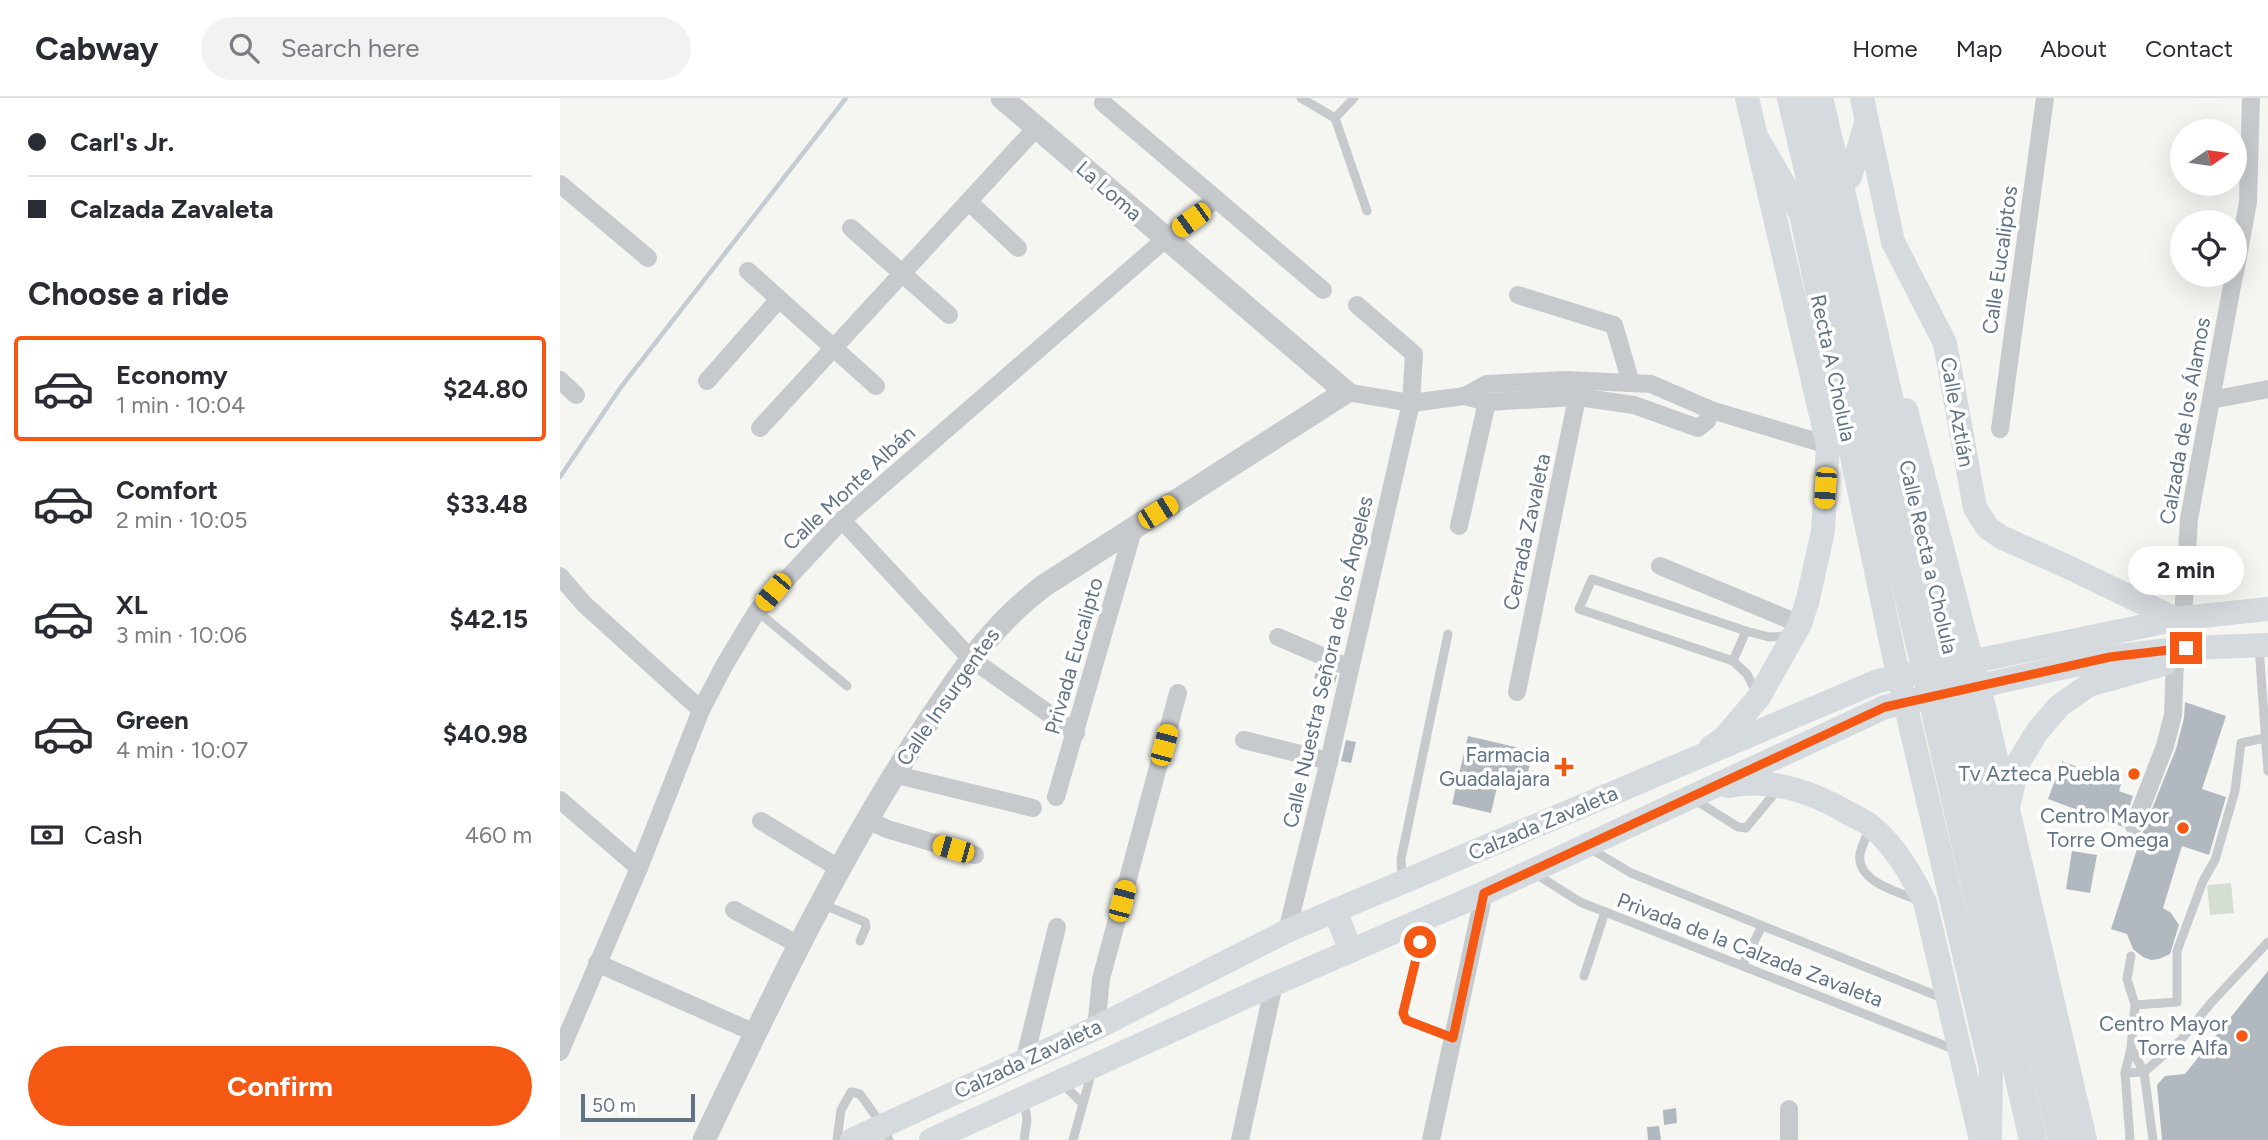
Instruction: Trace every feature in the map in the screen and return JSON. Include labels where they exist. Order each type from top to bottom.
[{"type":"main road","points":[[1684,765],[1724,738],[1759,697],[1797,630],[1808,599],[1823,531],[1828,445],[1747,98]]},
{"type":"main road","name":"Calle Recta a Cholula","points":[[1791,98],[1945,645]]},
{"type":"main road","name":"Calle Recta a Cholula","points":[[1819,98],[1909,472],[1945,645],[1950,724],[2033,1140]]},
{"type":"main road","points":[[1833,98],[1889,344],[1945,645],[1950,724],[1991,1069],[1990,1140]]},
{"type":"main road","points":[[1850,177],[1865,108]]},
{"type":"main road","name":"Calle Aztlán","points":[[1865,108],[1893,242],[1945,343],[1975,508],[1987,527],[2001,537],[2180,618]]},
{"type":"main road","name":"Recta A Cholula","points":[[1756,136],[1801,214],[1894,656],[1950,724]]},
{"type":"main road","name":"Calzada Zavaleta","points":[[852,1140],[886,1133],[1287,931],[1878,681],[2180,618],[2268,609]]},
{"type":"main road","points":[[2007,810],[2018,764],[2037,732],[2059,706],[2089,685],[2175,662],[2261,646]]},
{"type":"main road","name":"Calzada Zavaleta","points":[[931,1140],[1274,984],[1484,893],[1885,707],[2110,657],[2186,648],[2261,646]]},
{"type":"main road","points":[[1950,724],[2007,810],[2085,1140]]},
{"type":"main road","name":"Calle Recta a Cholula","points":[[1950,724],[2062,1140]]},
{"type":"main road","points":[[1697,794],[1744,783],[1780,786],[1821,797],[1870,825],[1910,873],[1925,902],[1981,1140]]},
{"type":"main road","points":[[1335,911],[1351,951]]},
{"type":"street","name":"La Loma","points":[[1002,98],[1346,392]]},
{"type":"street","name":"Calle Eucaliptos","points":[[2000,429],[2045,98]]},
{"type":"street","name":"Calzada de los Álamos","points":[[2247,210],[2251,98]]},
{"type":"street","points":[[1104,103],[1323,290]]},
{"type":"street","points":[[760,428],[1036,128]]},
{"type":"street","points":[[560,184],[648,258]]},
{"type":"street","name":"Calle Monte Albán","points":[[560,1052],[639,868],[701,710],[724,664],[757,611],[842,520],[1166,239],[1216,199]]},
{"type":"street","points":[[969,202],[1018,248]]},
{"type":"street","points":[[851,228],[949,315]]},
{"type":"street","points":[[748,271],[876,386]]},
{"type":"street","name":"Calzada de los Álamos","points":[[2180,618],[2188,532],[2233,287]]},
{"type":"street","points":[[1518,295],[1614,325],[1631,383]]},
{"type":"street","points":[[707,381],[779,299]]},
{"type":"street","name":"Calle Nuestra Señora de los Ángeles","points":[[1287,931],[1411,402],[1414,354],[1357,305]]},
{"type":"street","points":[[560,380],[576,395]]},
{"type":"street","points":[[1346,392],[1411,402],[1465,396],[1487,402],[1631,383],[1651,384],[1711,410],[1828,445]]},
{"type":"street","points":[[1465,396],[1487,384],[1579,389],[1698,428],[1707,421],[1711,410]]},
{"type":"street","points":[[2211,400],[2268,388]]},
{"type":"street","name":"Cerrada Zavaleta","points":[[1517,692],[1579,389]]},
{"type":"street","name":"Calle Insurgentes","points":[[704,1140],[797,944],[893,774],[970,659],[995,628],[1018,604],[1346,392]]},
{"type":"street","points":[[1459,526],[1487,402]]},
{"type":"street","points":[[842,520],[970,659],[1076,733]]},
{"type":"street","name":"Privada Eucalipto","points":[[1056,797],[1134,527]]},
{"type":"street","points":[[1660,566],[1797,630]]},
{"type":"street","points":[[560,576],[584,604],[701,710]]},
{"type":"street","points":[[1278,637],[1350,668]]},
{"type":"street","points":[[2134,826],[2165,746],[2173,715],[2175,662]]},
{"type":"street","points":[[1096,1028],[1101,979],[1178,693]]},
{"type":"street","points":[[1244,740],[1329,761]]},
{"type":"street","points":[[893,774],[1033,808]]},
{"type":"street","points":[[560,800],[639,868]]},
{"type":"street","points":[[868,820],[887,829],[975,855]]},
{"type":"street","points":[[761,821],[840,869]]},
{"type":"street","points":[[1431,1140],[1484,893]]},
{"type":"street","points":[[734,910],[797,944]]},
{"type":"street","points":[[1024,1062],[1057,927]]},
{"type":"street","points":[[597,963],[755,1032]]},
{"type":"street","points":[[1240,1140],[1274,984]]},
{"type":"street","points":[[1789,1109],[1789,1140]]},
{"type":"lane","points":[[1335,118],[1354,98]]},
{"type":"lane","points":[[1303,99],[1335,118],[1367,211]]},
{"type":"lane","points":[[1759,697],[1747,674],[1733,661],[1579,609],[1592,579],[1769,637],[1797,630]]},
{"type":"lane","points":[[757,611],[847,686]]},
{"type":"lane","points":[[1733,661],[1746,631]]},
{"type":"lane","points":[[1402,882],[1401,859],[1448,634]]},
{"type":"lane","points":[[2261,646],[2268,771]]},
{"type":"lane","points":[[2136,1005],[2177,1002],[2177,951],[2203,881],[2215,860],[2235,791],[2241,743],[2265,738]]},
{"type":"lane","points":[[1697,794],[1738,827],[1746,828],[1780,786]]},
{"type":"lane","points":[[1870,825],[1859,856],[1865,872],[1877,883],[1925,902]]},
{"type":"lane","points":[[1586,846],[1631,873],[1949,1000]]},
{"type":"lane","name":"Privada de la Calzada Zavaleta","points":[[1532,871],[1580,902],[1961,1052]]},
{"type":"lane","points":[[821,903],[865,922],[866,927],[860,941]]},
{"type":"lane","points":[[1584,976],[1605,912]]},
{"type":"lane","points":[[1426,918],[1403,1013],[1406,1020],[1453,1038]]},
{"type":"lane","points":[[1742,966],[1762,926]]},
{"type":"lane","points":[[2125,1073],[2144,1072],[2180,1041],[2268,942]]},
{"type":"lane","points":[[2130,1140],[2125,1073],[2132,1048],[2136,1005],[2127,979],[2131,956]]},
{"type":"lane","points":[[2132,1048],[2144,1072],[2153,1140]]},
{"type":"lane","points":[[1073,1140],[1093,1067]]},
{"type":"lane","points":[[1060,1081],[1082,1103]]},
{"type":"lane","points":[[837,1140],[841,1110],[851,1092],[860,1094],[886,1133]]},
{"type":"lane","points":[[1024,1097],[1027,1120],[1024,1140]]},
{"type":"shaded area","points":[[2231,883],[2234,913],[2210,915],[2207,885]]},
{"type":"building","points":[[1318,667],[1337,675],[1335,683],[1314,678]]},
{"type":"building","name":"Centro Mayor Torre Omega","points":[[2185,702],[2226,716],[2202,789],[2226,797],[2209,855],[2182,846],[2163,908],[2171,913],[2179,925],[2170,954],[2151,960],[2133,949],[2127,934],[2111,929],[2142,834],[2176,749]]},
{"type":"building","points":[[1468,736],[1533,751],[1526,780],[1500,774],[1491,813],[1452,804]]},
{"type":"building","points":[[1346,740],[1356,742],[1351,763],[1341,761]]},
{"type":"building","points":[[2062,761],[2121,784],[2119,791],[2133,796],[2123,827],[2048,799]]},
{"type":"building","points":[[2072,851],[2097,855],[2090,893],[2066,889]]},
{"type":"building","name":"Centro Mayor Torre Alfa","points":[[2268,971],[2268,1140],[2162,1140],[2157,1085],[2165,1076],[2185,1074]]},
{"type":"building","points":[[1676,1108],[1677,1123],[1664,1125],[1663,1110]]},
{"type":"building","points":[[1659,1126],[1661,1140],[1648,1140],[1647,1127]]},
{"type":"waterway","points":[[560,477],[621,387],[846,98]]},
{"type":"place","name":"Farmacia Guadalajara","points":[[1564,767]]},
{"type":"place","name":"Tv Azteca Puebla","points":[[2134,774]]},
{"type":"place","name":"Centro Mayor Torre Omega","points":[[2183,828]]},
{"type":"place","name":"Centro Mayor Torre Alfa","points":[[2242,1036]]},
{"type":"route","points":[[1420,942],[1403,1013],[1406,1020],[1453,1038],[1484,893],[1885,707],[2110,657],[2186,648]]}]
